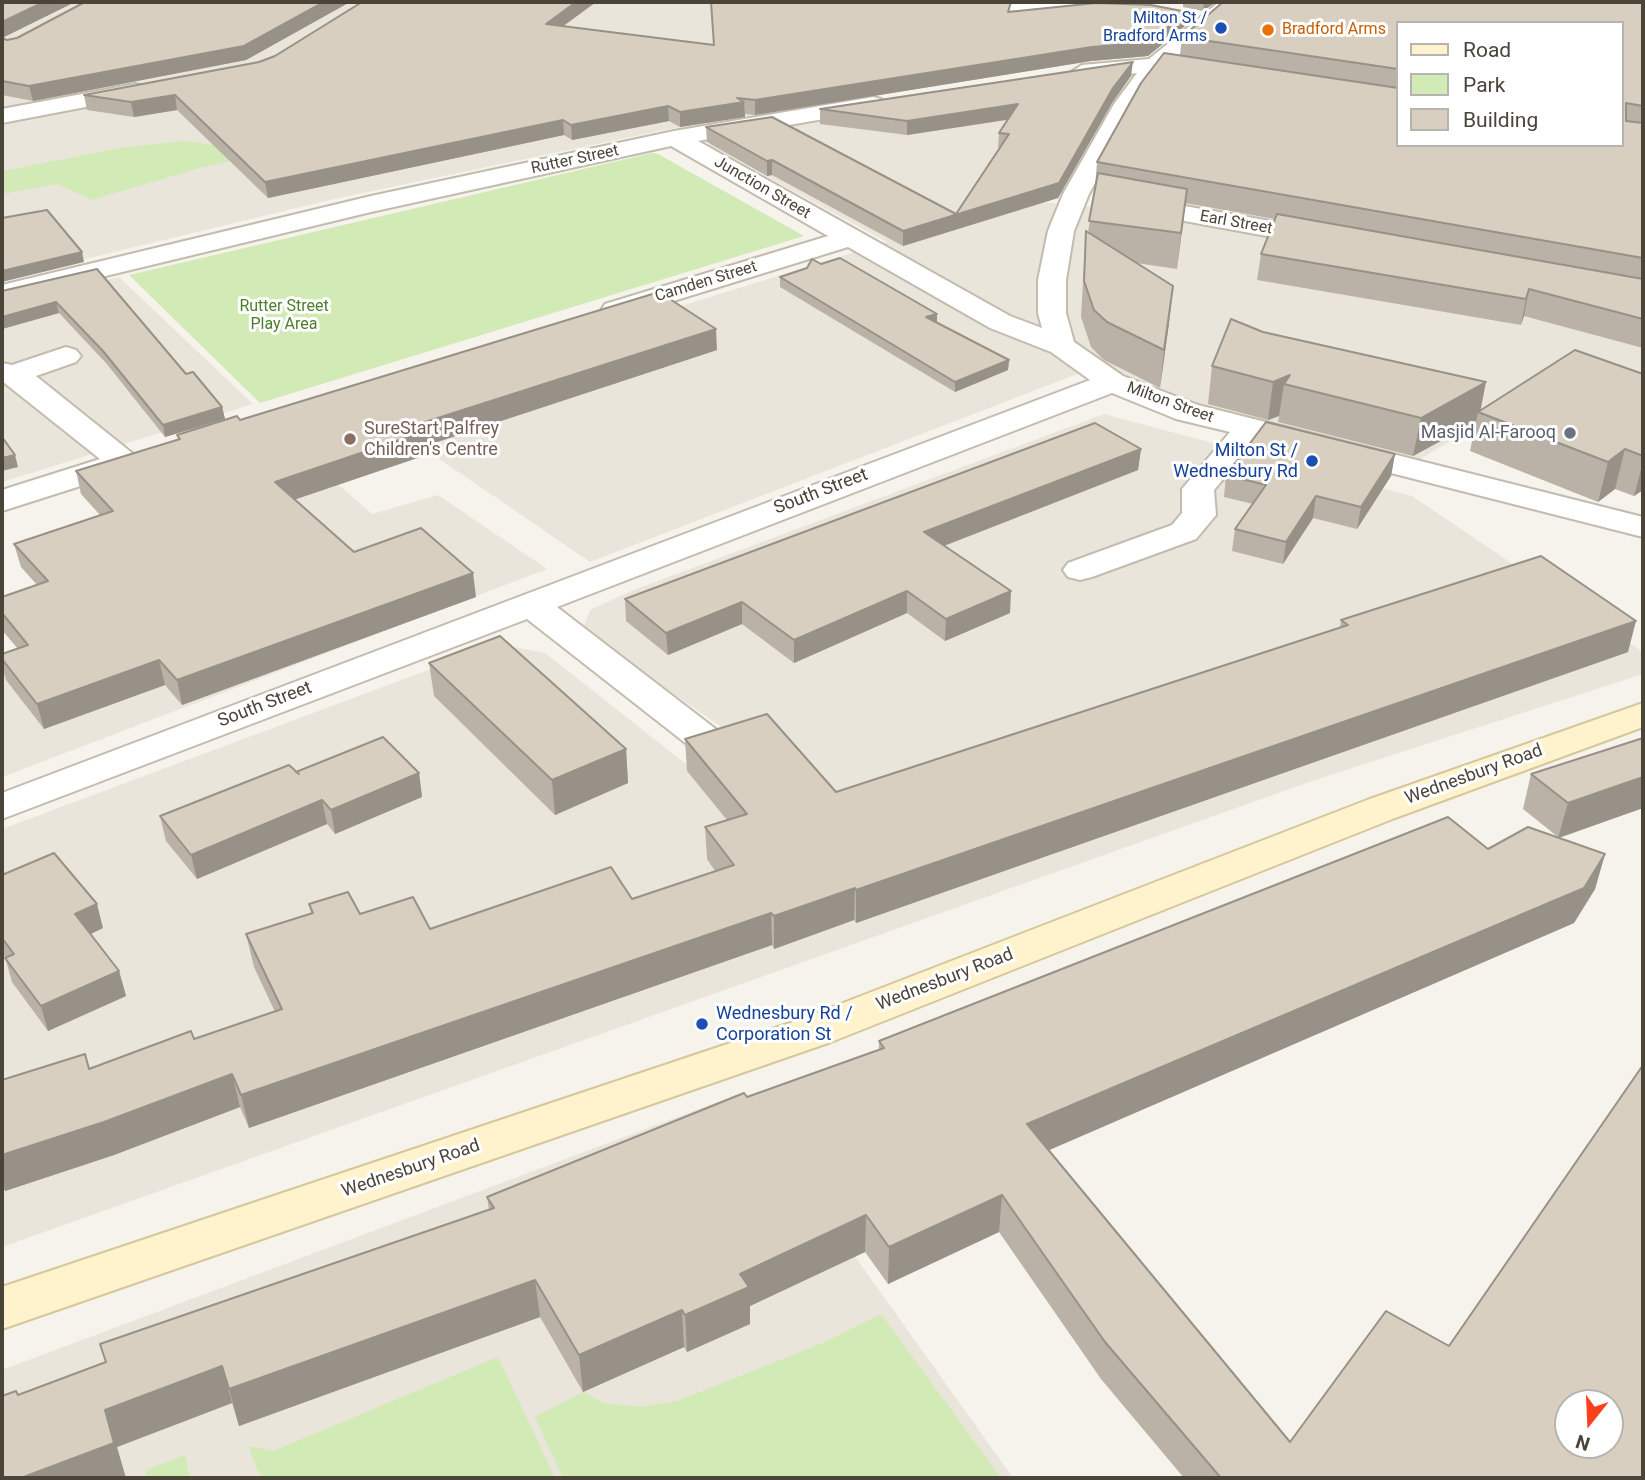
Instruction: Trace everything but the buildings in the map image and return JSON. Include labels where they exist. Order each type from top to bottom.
[{"type":"street","points":[[926,2],[1137,9]]},
{"type":"street","points":[[1061,345],[1052,313],[1052,280],[1061,231],[1076,194],[1126,104],[1191,18],[1232,2]]},
{"type":"street","points":[[1056,76],[1155,65],[1222,75]]},
{"type":"street","points":[[2,116],[151,88]]},
{"type":"street","name":"Rutter Street","points":[[2,293],[371,204],[674,138],[900,100]]},
{"type":"street","name":"Junction Street","points":[[674,138],[1000,322],[1061,345]]},
{"type":"street","name":"Earl Street","points":[[1076,194],[1350,243]]},
{"type":"street","name":"Camden Street","points":[[583,320],[850,238]]},
{"type":"street","name":"Milton Street","points":[[1061,345],[1112,382],[1187,412],[1248,430],[1643,527]]},
{"type":"street","points":[[8,373],[66,356]]},
{"type":"street","points":[[2,501],[137,458],[8,373]]},
{"type":"street","name":"South Street","points":[[2,807],[1112,382]]},
{"type":"street","points":[[1080,570],[1184,532],[1199,515],[1198,489],[1248,430]]},
{"type":"street","points":[[529,603],[716,748]]},
{"type":"street","name":"Wednesbury Road","points":[[2,1308],[815,1031],[1381,809],[1643,714]]},
{"type":"shaded area","points":[[2,2],[730,2],[1027,69],[659,131],[330,200],[2,279]]},
{"type":"shaded area","points":[[1440,2],[1643,2],[1643,407],[1551,380],[1417,461],[1221,412],[1127,377],[1103,364],[590,562],[441,460],[370,403],[887,242],[709,145],[714,139],[1006,93],[1040,202],[1094,207],[1396,145],[1624,147],[1624,21]]},
{"type":"shaded area","points":[[119,277],[253,404],[2,482],[2,305]]},
{"type":"shaded area","points":[[1104,414],[1412,496],[1643,652],[1643,674],[1312,781],[2,1247],[2,829],[498,644],[545,653],[691,768],[746,744],[582,631],[590,610],[631,591]]},
{"type":"shaded area","points":[[278,432],[372,514],[438,495],[547,569],[2,777],[2,663]]},
{"type":"shaded area","points":[[739,1094],[1013,1478],[2,1478],[2,1370]]},
{"type":"green space","points":[[184,141],[270,152],[200,168],[92,200],[57,184],[2,194],[2,171],[126,147]]},
{"type":"green space","name":"Rutter Street Play Area","points":[[652,153],[804,236],[260,403],[129,275]]},
{"type":"green space","points":[[881,1314],[1001,1478],[563,1478],[535,1417],[583,1392],[604,1403],[641,1407],[677,1401],[818,1345]]},
{"type":"green space","points":[[498,1357],[555,1478],[261,1478],[248,1446],[273,1451]]},
{"type":"green space","points":[[185,1455],[190,1478],[146,1478],[146,1470]]},
{"type":"place","name":"Milton St / Bradford Arms","points":[[1221,28]]},
{"type":"place","name":"Bradford Arms","points":[[1268,30]]},
{"type":"place","name":"Masjid Al-Farooq","points":[[1570,433]]},
{"type":"place","name":"SureStart Palfrey Children's Centre","points":[[350,439]]},
{"type":"place","name":"Milton St / Wednesbury Rd","points":[[1312,461]]},
{"type":"place","name":"Wednesbury Rd / Corporation St","points":[[702,1024]]}]
